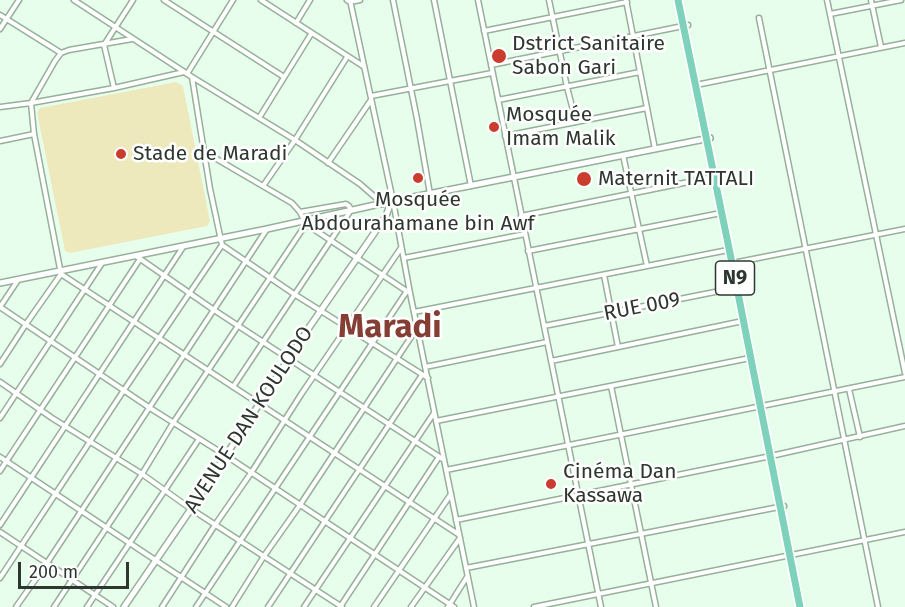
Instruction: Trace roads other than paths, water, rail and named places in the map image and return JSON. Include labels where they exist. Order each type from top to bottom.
[{"type":"highway","name":"N9","points":[[678,0],[686,26]]},
{"type":"highway","name":"N9","points":[[683,0],[708,138],[804,607]]},
{"type":"highway","name":"N9","points":[[716,177],[721,213],[734,263]]},
{"type":"highway","name":"N9","points":[[739,287],[750,358],[763,407]]},
{"type":"highway","name":"N9","points":[[792,554],[800,607]]},
{"type":"street","points":[[0,29],[19,0]]},
{"type":"street","points":[[74,0],[187,74],[295,140],[356,182],[383,204]]},
{"type":"street","points":[[114,88],[104,45],[133,0]]},
{"type":"street","points":[[164,0],[284,77]]},
{"type":"street","points":[[233,0],[187,74],[221,242],[294,294],[428,378]]},
{"type":"street","points":[[261,0],[364,67]]},
{"type":"street","points":[[296,23],[310,0]]},
{"type":"street","points":[[360,0],[349,1],[371,98],[474,607]]},
{"type":"street","points":[[393,0],[430,194]]},
{"type":"street","points":[[434,0],[471,186]]},
{"type":"street","points":[[478,0],[601,607]]},
{"type":"street","points":[[549,0],[576,122]]},
{"type":"street","points":[[446,470],[836,392],[905,375],[827,0]]},
{"type":"street","points":[[871,0],[881,47]]},
{"type":"street","points":[[830,14],[901,0]]},
{"type":"street","points":[[484,31],[626,1],[655,148]]},
{"type":"street","points":[[0,15],[62,53]]},
{"type":"street","points":[[759,18],[878,607]]},
{"type":"street","points":[[491,65],[686,26]]},
{"type":"street","points":[[258,118],[311,34]]},
{"type":"street","points":[[132,39],[62,53],[31,103],[34,134],[61,273],[459,536]]},
{"type":"street","points":[[698,84],[905,43]]},
{"type":"street","points":[[263,186],[347,57]]},
{"type":"street","points":[[498,100],[640,72]]},
{"type":"street","points":[[328,163],[371,98],[492,73]]},
{"type":"street","points":[[0,107],[187,74]]},
{"type":"street","points":[[505,136],[647,108]]},
{"type":"street","points":[[0,141],[34,134]]},
{"type":"street","points":[[0,283],[138,258],[183,246],[221,242],[351,210],[708,138]]},
{"type":"street","points":[[203,151],[292,203],[306,222],[409,292]]},
{"type":"street","points":[[623,155],[647,266]]},
{"type":"street","points":[[521,216],[716,177]]},
{"type":"street","name":"AVENUE DAN KOULODO","points":[[124,607],[191,509],[288,358],[386,216],[392,202]]},
{"type":"street","points":[[300,212],[345,204],[351,210]]},
{"type":"street","points":[[233,387],[351,210]]},
{"type":"street","points":[[528,251],[721,213]]},
{"type":"street","points":[[54,607],[306,222]]},
{"type":"street","points":[[16,607],[82,511],[267,229]]},
{"type":"street","points":[[734,263],[905,230]]},
{"type":"street","points":[[404,258],[525,234]]},
{"type":"street","points":[[0,578],[221,242]]},
{"type":"street","points":[[0,525],[183,246]]},
{"type":"street","points":[[162,607],[401,247]]},
{"type":"street","points":[[414,312],[729,250]]},
{"type":"street","points":[[138,258],[444,461]]},
{"type":"street","points":[[0,471],[110,305],[138,258]]},
{"type":"street","points":[[0,418],[102,263]]},
{"type":"street","points":[[0,364],[61,273]]},
{"type":"street","points":[[604,275],[618,346]]},
{"type":"street","points":[[18,280],[0,307],[150,408],[251,472],[450,606],[467,577]]},
{"type":"street","name":"RUE 009","points":[[544,326],[739,287]]},
{"type":"street","points":[[196,607],[372,343],[409,292]]},
{"type":"street","points":[[551,361],[743,321]]},
{"type":"street","points":[[232,607],[417,328]]},
{"type":"street","points":[[425,367],[547,342]]},
{"type":"street","points":[[436,421],[750,358]]},
{"type":"street","points":[[268,607],[422,375]]},
{"type":"street","points":[[0,382],[341,607],[438,457]]},
{"type":"street","points":[[611,386],[656,607]]},
{"type":"street","points":[[849,389],[860,437]]},
{"type":"street","points":[[304,607],[434,412]]},
{"type":"street","points":[[456,520],[845,441],[905,426]]},
{"type":"street","points":[[87,607],[199,439]]},
{"type":"street","points":[[0,457],[226,607]]},
{"type":"street","points":[[374,607],[451,494]]},
{"type":"street","points":[[466,568],[782,506]]},
{"type":"street","points":[[0,532],[113,607]]},
{"type":"street","points":[[534,607],[905,532]]},
{"type":"street","points":[[411,607],[459,536]]},
{"type":"place","name":"Dstrict Sanitaire Sabon Gari","points":[[499,56]]},
{"type":"place","name":"Mosquée Imam Malik","points":[[494,127]]},
{"type":"place","name":"Stade de Maradi","points":[[121,154]]},
{"type":"place","name":"Mosquée Abdourahamane bin Awf","points":[[418,178]]},
{"type":"place","name":"Maternit TATTALI","points":[[584,179]]},
{"type":"place","name":"Cinéma Dan Kassawa","points":[[551,484]]},
{"type":"district","name":"Maradi","points":[[390,328]]}]
